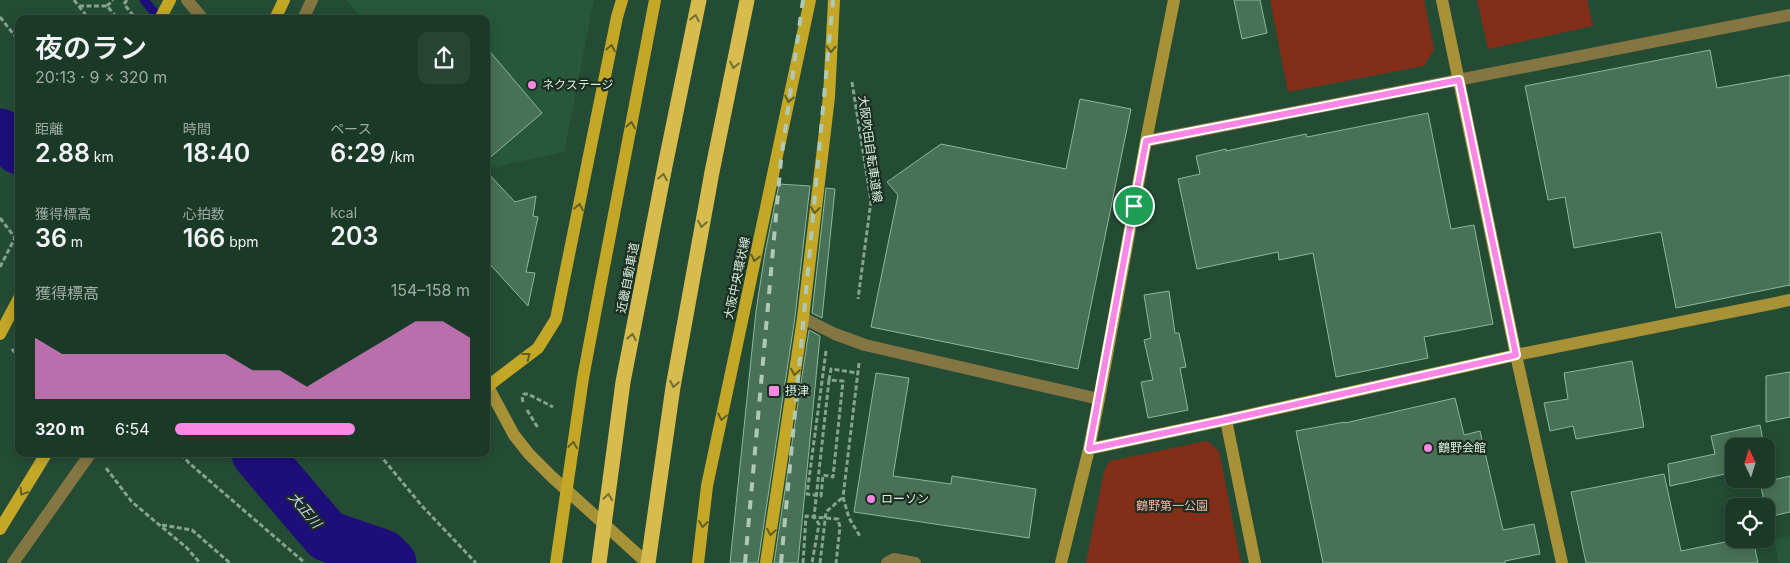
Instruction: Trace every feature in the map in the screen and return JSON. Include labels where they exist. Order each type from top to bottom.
[{"type":"highway","name":"近畿自動車道","points":[[599,563],[623,382],[699,0]]},
{"type":"highway","points":[[647,563],[673,387],[712,172],[747,0]]},
{"type":"main road","points":[[162,15],[170,0]]},
{"type":"main road","points":[[277,15],[284,0]]},
{"type":"main road","points":[[490,383],[538,348],[556,320],[622,0]]},
{"type":"main road","points":[[556,563],[583,378],[655,0]]},
{"type":"main road","name":"大阪中央環状線","points":[[698,563],[708,486],[810,0]]},
{"type":"main road","points":[[766,563],[803,318],[828,96],[834,0]]},
{"type":"main road","points":[[0,334],[15,306]]},
{"type":"main road","points":[[0,529],[44,457]]},
{"type":"street","points":[[187,0],[200,15]]},
{"type":"street","points":[[305,15],[312,0]]},
{"type":"street","points":[[1061,563],[1089,449],[1174,0]]},
{"type":"street","points":[[1442,0],[1516,355],[1562,563]]},
{"type":"street","points":[[1146,141],[1790,15]]},
{"type":"street","points":[[1089,449],[1516,355],[1790,300]]},
{"type":"street","points":[[803,318],[835,334],[865,345],[1099,399]]},
{"type":"street","points":[[490,391],[514,435],[529,454],[647,563]]},
{"type":"street","points":[[1226,420],[1256,563]]},
{"type":"street","points":[[13,563],[88,457]]},
{"type":"street","points":[[887,563],[894,559],[915,563]]},
{"type":"path","points":[[74,0],[86,15]]},
{"type":"path","points":[[79,6],[106,6],[113,0]]},
{"type":"path","points":[[127,0],[124,4],[133,15]]},
{"type":"path","points":[[106,6],[114,15]]},
{"type":"path","points":[[0,17],[15,36]]},
{"type":"path","name":"大阪吹田自転車道線","points":[[851,76],[871,201],[858,299]]},
{"type":"path","points":[[0,218],[15,238]]},
{"type":"path","points":[[0,267],[15,238]]},
{"type":"path","points":[[828,348],[824,353],[807,494],[821,496],[823,475],[833,477],[843,381],[829,380]]},
{"type":"path","points":[[824,353],[833,355]]},
{"type":"path","points":[[859,361],[843,497],[849,518],[861,538]]},
{"type":"path","points":[[812,563],[819,524],[814,517],[831,369],[858,373]]},
{"type":"path","points":[[540,431],[524,404],[522,397],[524,394],[528,394],[553,407]]},
{"type":"path","points":[[184,457],[305,563]]},
{"type":"path","points":[[381,457],[422,506],[476,563]]},
{"type":"path","points":[[104,466],[132,502],[187,548],[200,563]]},
{"type":"path","points":[[820,563],[826,512],[843,497]]},
{"type":"path","points":[[803,561],[806,516],[838,519],[840,527],[836,563]]},
{"type":"path","points":[[161,525],[192,530],[230,563]]},
{"type":"shaded area","name":"ネクステージ","points":[[346,0],[594,0],[564,152],[490,168],[490,15],[359,15]]},
{"type":"shaded area","points":[[1790,536],[1790,563],[1779,563],[1775,539]]},
{"type":"green space","points":[[1270,0],[1424,0],[1434,49],[1424,66],[1288,92]]},
{"type":"green space","points":[[1477,0],[1587,0],[1593,26],[1488,49]]},
{"type":"green space","name":"鶴野第一公園","points":[[1207,441],[1219,451],[1241,563],[1086,563],[1104,471],[1110,461]]},
{"type":"building","points":[[1234,0],[1260,0],[1267,33],[1242,39]]},
{"type":"building","points":[[1710,50],[1717,88],[1790,75],[1790,285],[1676,308],[1661,232],[1574,248],[1565,197],[1548,200],[1525,86]]},
{"type":"building","points":[[490,52],[542,113],[490,158]]},
{"type":"building","points":[[1080,99],[1131,109],[1078,369],[871,327],[898,195],[887,182],[941,144],[1066,169]]},
{"type":"building","points":[[1428,113],[1451,229],[1474,225],[1493,324],[1424,337],[1428,358],[1336,377],[1313,253],[1279,260],[1278,252],[1197,269],[1178,179],[1200,174],[1196,156],[1306,134],[1307,137]]},
{"type":"building","points":[[490,175],[515,202],[536,196],[533,216],[538,217],[526,272],[535,273],[528,306],[490,264]]},
{"type":"building","points":[[779,184],[810,186],[795,317],[758,563],[730,563],[756,311]]},
{"type":"building","points":[[826,188],[835,189],[822,318],[812,313]]},
{"type":"building","points":[[1169,291],[1175,333],[1179,333],[1186,367],[1180,368],[1188,410],[1148,418],[1141,382],[1153,380],[1144,340],[1151,338],[1144,295]]},
{"type":"building","points":[[809,330],[820,336],[798,563],[774,563]]},
{"type":"building","points":[[1632,361],[1644,427],[1576,439],[1573,426],[1550,431],[1544,403],[1568,399],[1564,373]]},
{"type":"building","points":[[1790,372],[1790,417],[1766,422],[1766,376]]},
{"type":"building","points":[[876,373],[909,378],[893,476],[951,484],[952,476],[1036,489],[1029,538],[854,512]]},
{"type":"building","points":[[1455,398],[1464,435],[1480,431],[1503,530],[1534,524],[1540,554],[1505,561],[1505,563],[1323,563],[1296,431],[1345,423]]},
{"type":"building","points":[[1760,425],[1762,438],[1725,438],[1725,474],[1670,486],[1668,464],[1715,454],[1711,436]]},
{"type":"building","points":[[1664,474],[1681,551],[1725,542],[1725,548],[1755,548],[1758,563],[1586,563],[1571,492]]},
{"type":"building","points":[[1790,476],[1790,512],[1775,515],[1775,498],[1764,498],[1761,488],[1775,488],[1775,480]]},
{"type":"waterway","points":[[144,0],[157,15]]},
{"type":"waterway","name":"大正川","points":[[0,134],[15,146]]},
{"type":"waterway","name":"大正川","points":[[260,457],[327,536],[383,555],[391,563]]},
{"type":"railway","points":[[745,563],[781,160],[803,0]]},
{"type":"railway","points":[[781,563],[833,0]]},
{"type":"place","name":"ネクステージ","points":[[532,85]]},
{"type":"place","name":"摂津","points":[[774,391]]},
{"type":"place","name":"鶴野会館","points":[[1428,448]]},
{"type":"place","name":"ローソン","points":[[871,499]]},
{"type":"route","points":[[1459,80],[1516,355],[1089,449],[1134,206],[1146,141],[1459,80]]}]
